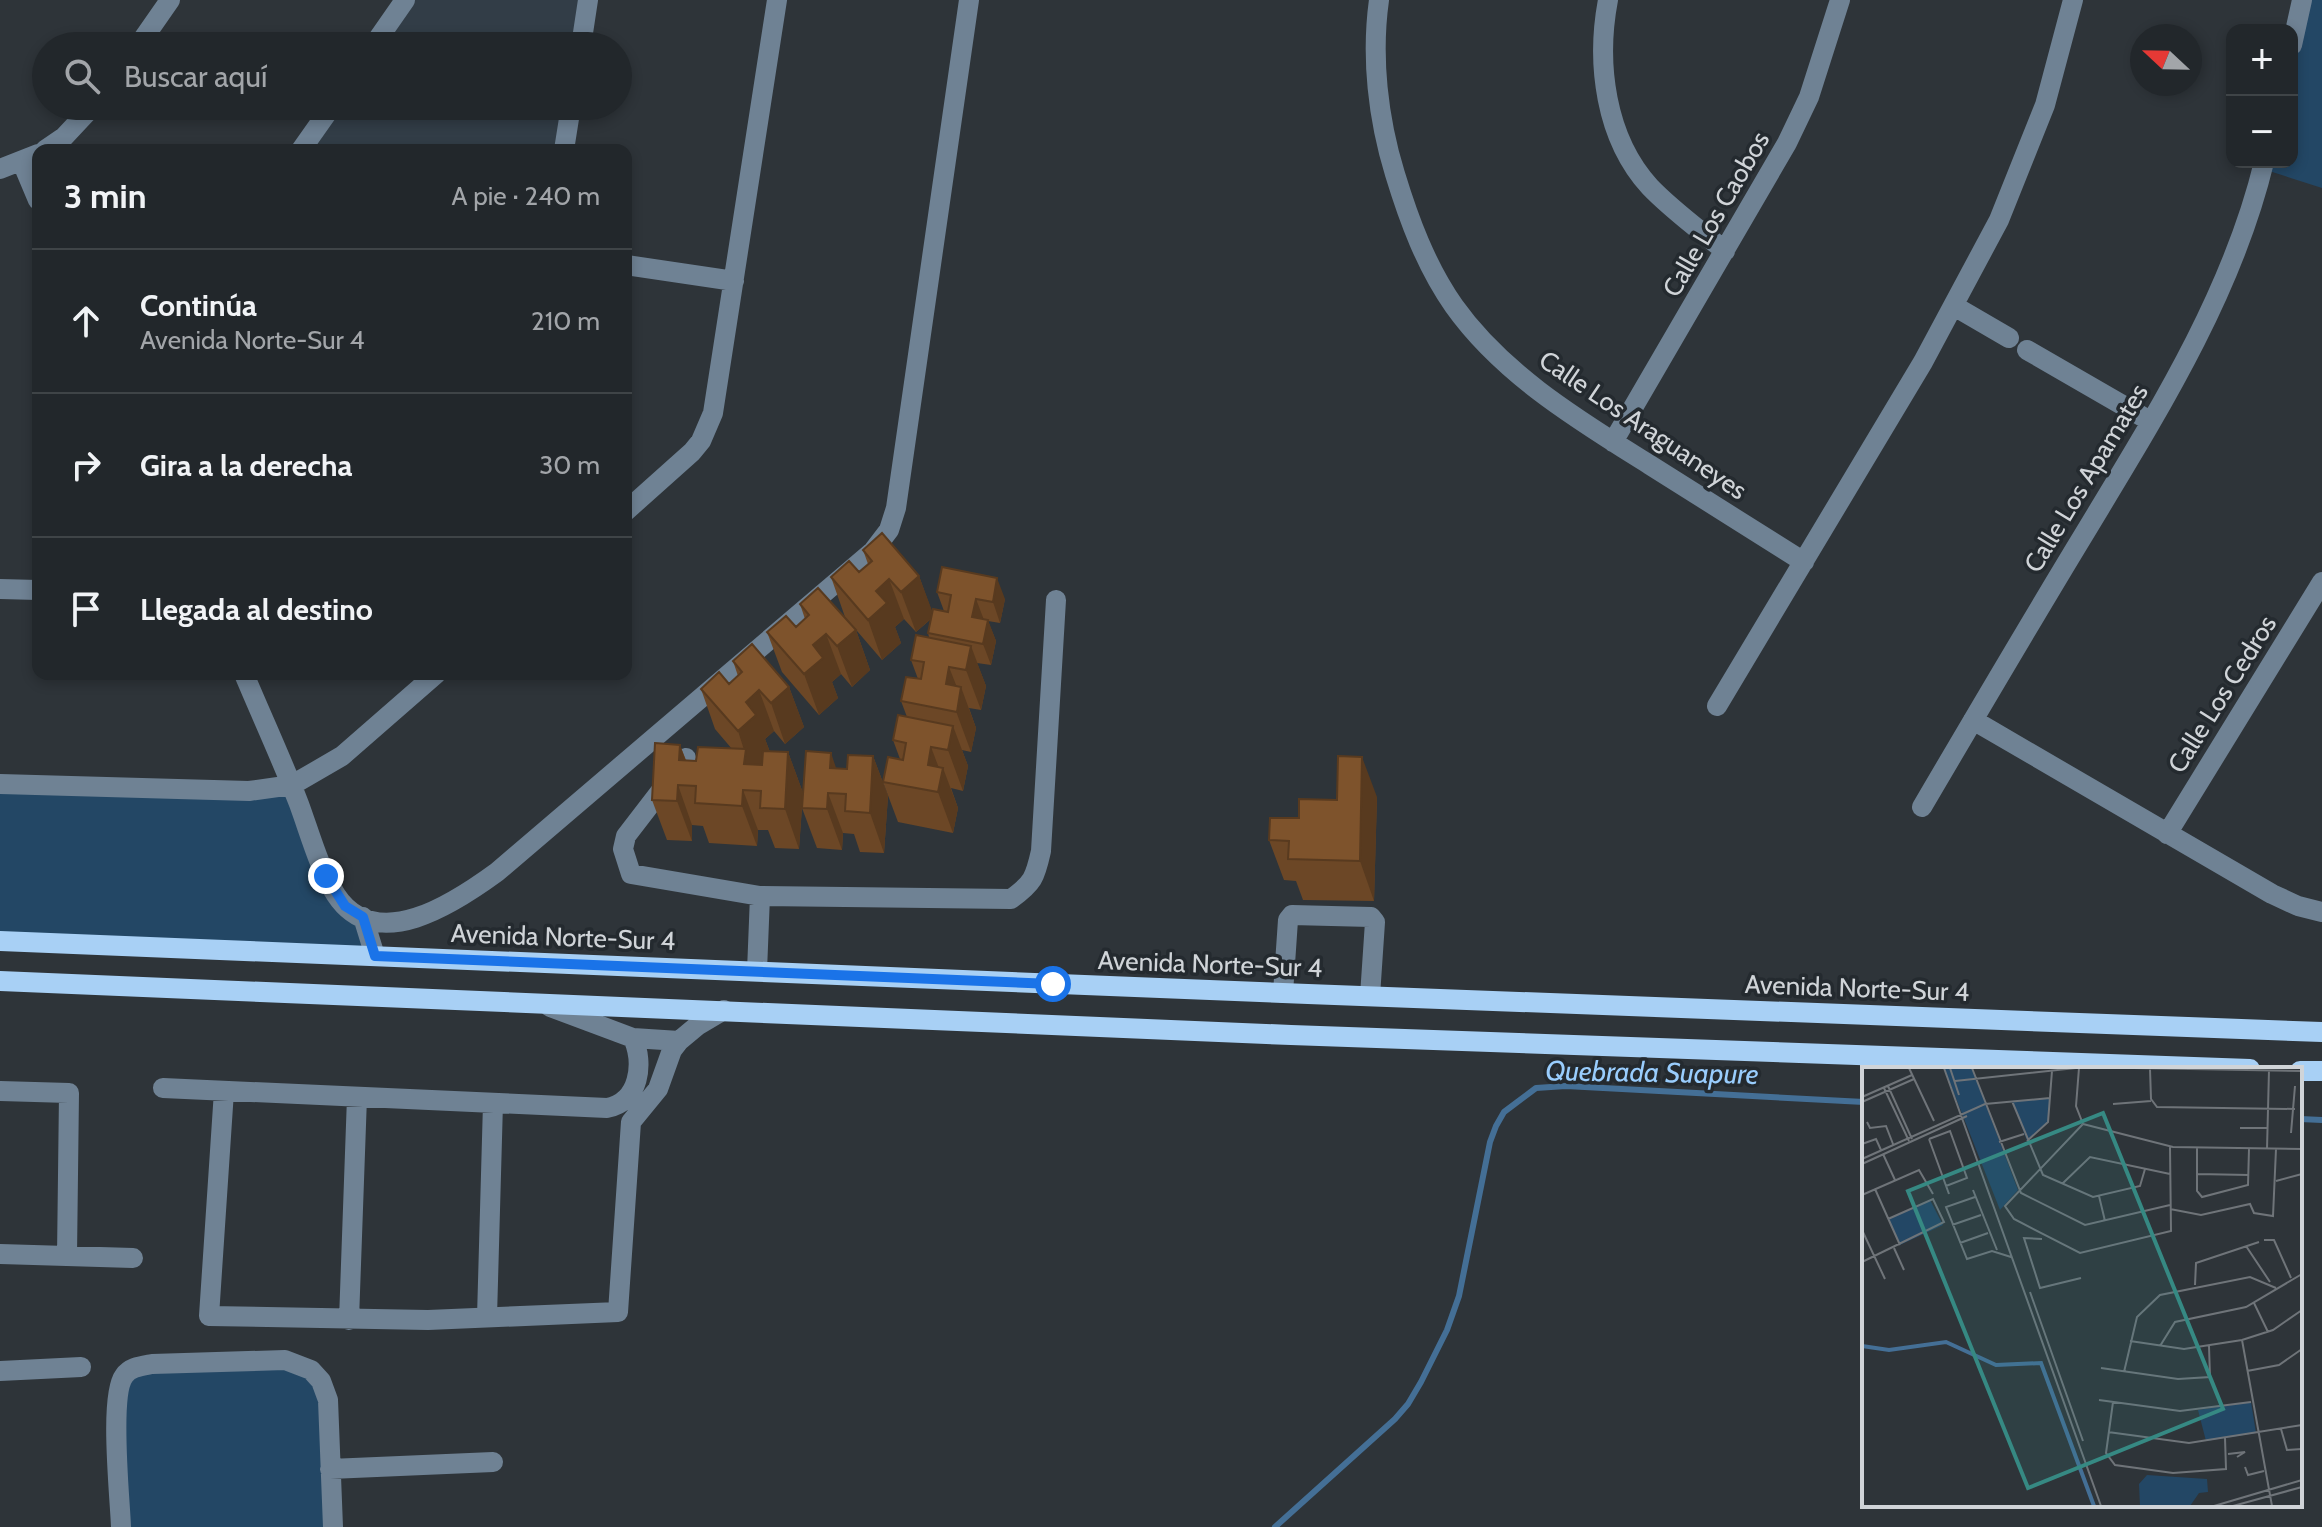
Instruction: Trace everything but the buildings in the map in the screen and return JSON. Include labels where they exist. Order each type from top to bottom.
[{"type":"main road","name":"Avenida Norte-Sur 4","points":[[0,941],[2322,1032]]},
{"type":"main road","points":[[0,981],[1291,1035],[2194,1067]]},
{"type":"street","points":[[148,32],[170,0]]},
{"type":"street","points":[[383,32],[405,0]]},
{"type":"street","points":[[583,32],[588,0]]},
{"type":"street","points":[[632,506],[692,452],[708,428],[721,374],[777,0]]},
{"type":"street","points":[[247,680],[331,886],[345,906],[363,917],[387,923],[405,922],[471,891],[518,855],[883,539],[893,521],[898,493],[969,0]]},
{"type":"street","name":"Calle Los Araguaneyes","points":[[1379,0],[1376,46],[1380,110],[1388,153],[1400,193],[1428,261],[1455,307],[1527,382],[1613,442],[1804,562]]},
{"type":"street","points":[[1608,0],[1603,31],[1603,71],[1609,108],[1630,159],[1648,184],[1673,209],[1725,251]]},
{"type":"street","name":"Calle Los Caobos","points":[[1613,442],[1787,143],[1809,97],[1840,0]]},
{"type":"street","points":[[1717,706],[1954,306],[1999,220],[2033,140],[2073,0]]},
{"type":"street","points":[[2297,24],[2302,0]]},
{"type":"street","points":[[54,144],[80,120]]},
{"type":"street","points":[[305,144],[322,120]]},
{"type":"street","points":[[565,144],[569,120]]},
{"type":"street","points":[[0,169],[30,158]]},
{"type":"street","name":"Calle Los Apamates","points":[[1922,807],[2150,421],[2218,292],[2239,241],[2262,168]]},
{"type":"street","points":[[632,266],[734,281]]},
{"type":"street","points":[[1954,306],[2009,338]]},
{"type":"street","points":[[2027,350],[2150,421]]},
{"type":"street","name":"Calle Los Cedros","points":[[2167,834],[2322,582]]},
{"type":"street","points":[[0,589],[32,590]]},
{"type":"street","points":[[686,758],[626,836],[623,849],[631,874],[760,896],[1011,899],[1030,885],[1035,877],[1041,851],[1056,600]]},
{"type":"street","points":[[0,784],[249,791],[292,785],[342,756],[429,680]]},
{"type":"street","points":[[1973,720],[2272,894],[2318,912]]},
{"type":"street","points":[[757,971],[760,896]]},
{"type":"street","points":[[1283,993],[1288,920],[1292,915],[1371,917],[1375,922],[1370,996]]},
{"type":"street","points":[[363,917],[375,956]]},
{"type":"street","points":[[537,1003],[633,1038],[679,1041]]},
{"type":"street","points":[[224,1091],[209,1316],[349,1320],[618,1312],[630,1128],[637,1113],[658,1089],[672,1050],[679,1041],[724,1010]]},
{"type":"street","points":[[163,1088],[607,1108],[622,1103],[637,1085],[638,1049],[633,1038]]},
{"type":"street","points":[[637,1085],[658,1089]]},
{"type":"street","points":[[0,1091],[69,1093],[67,1256]]},
{"type":"street","points":[[349,1320],[357,1097]]},
{"type":"street","points":[[487,1317],[493,1103]]},
{"type":"street","points":[[0,1254],[133,1258]]},
{"type":"street","points":[[121,1527],[117,1390],[124,1375],[141,1366],[285,1360],[303,1365],[317,1375],[325,1390],[333,1527]]},
{"type":"street","points":[[0,1371],[81,1367]]},
{"type":"street","points":[[330,1469],[493,1462]]},
{"type":"shaded area","points":[[405,0],[588,0],[583,32],[383,32]]},
{"type":"shaded area","points":[[2302,0],[2322,0],[2322,188],[2263,169],[2298,168],[2297,24]]},
{"type":"shaded area","points":[[322,120],[569,120],[565,144],[305,144]]},
{"type":"shaded area","points":[[0,784],[292,785],[375,956],[0,941]]},
{"type":"shaded area","points":[[285,1360],[317,1375],[333,1527],[121,1527],[124,1375]]},
{"type":"waterway","name":"Quebrada Suapure","points":[[1275,1527],[1408,1404],[1447,1330],[1459,1296],[1490,1142],[1496,1126],[1504,1112],[1536,1088],[1566,1086],[1862,1102]]},
{"type":"waterway","name":"Quebrada Suapure","points":[[2302,1119],[2322,1120]]},
{"type":"route","points":[[326,876],[345,906],[363,917],[375,956],[1053,984]]}]
